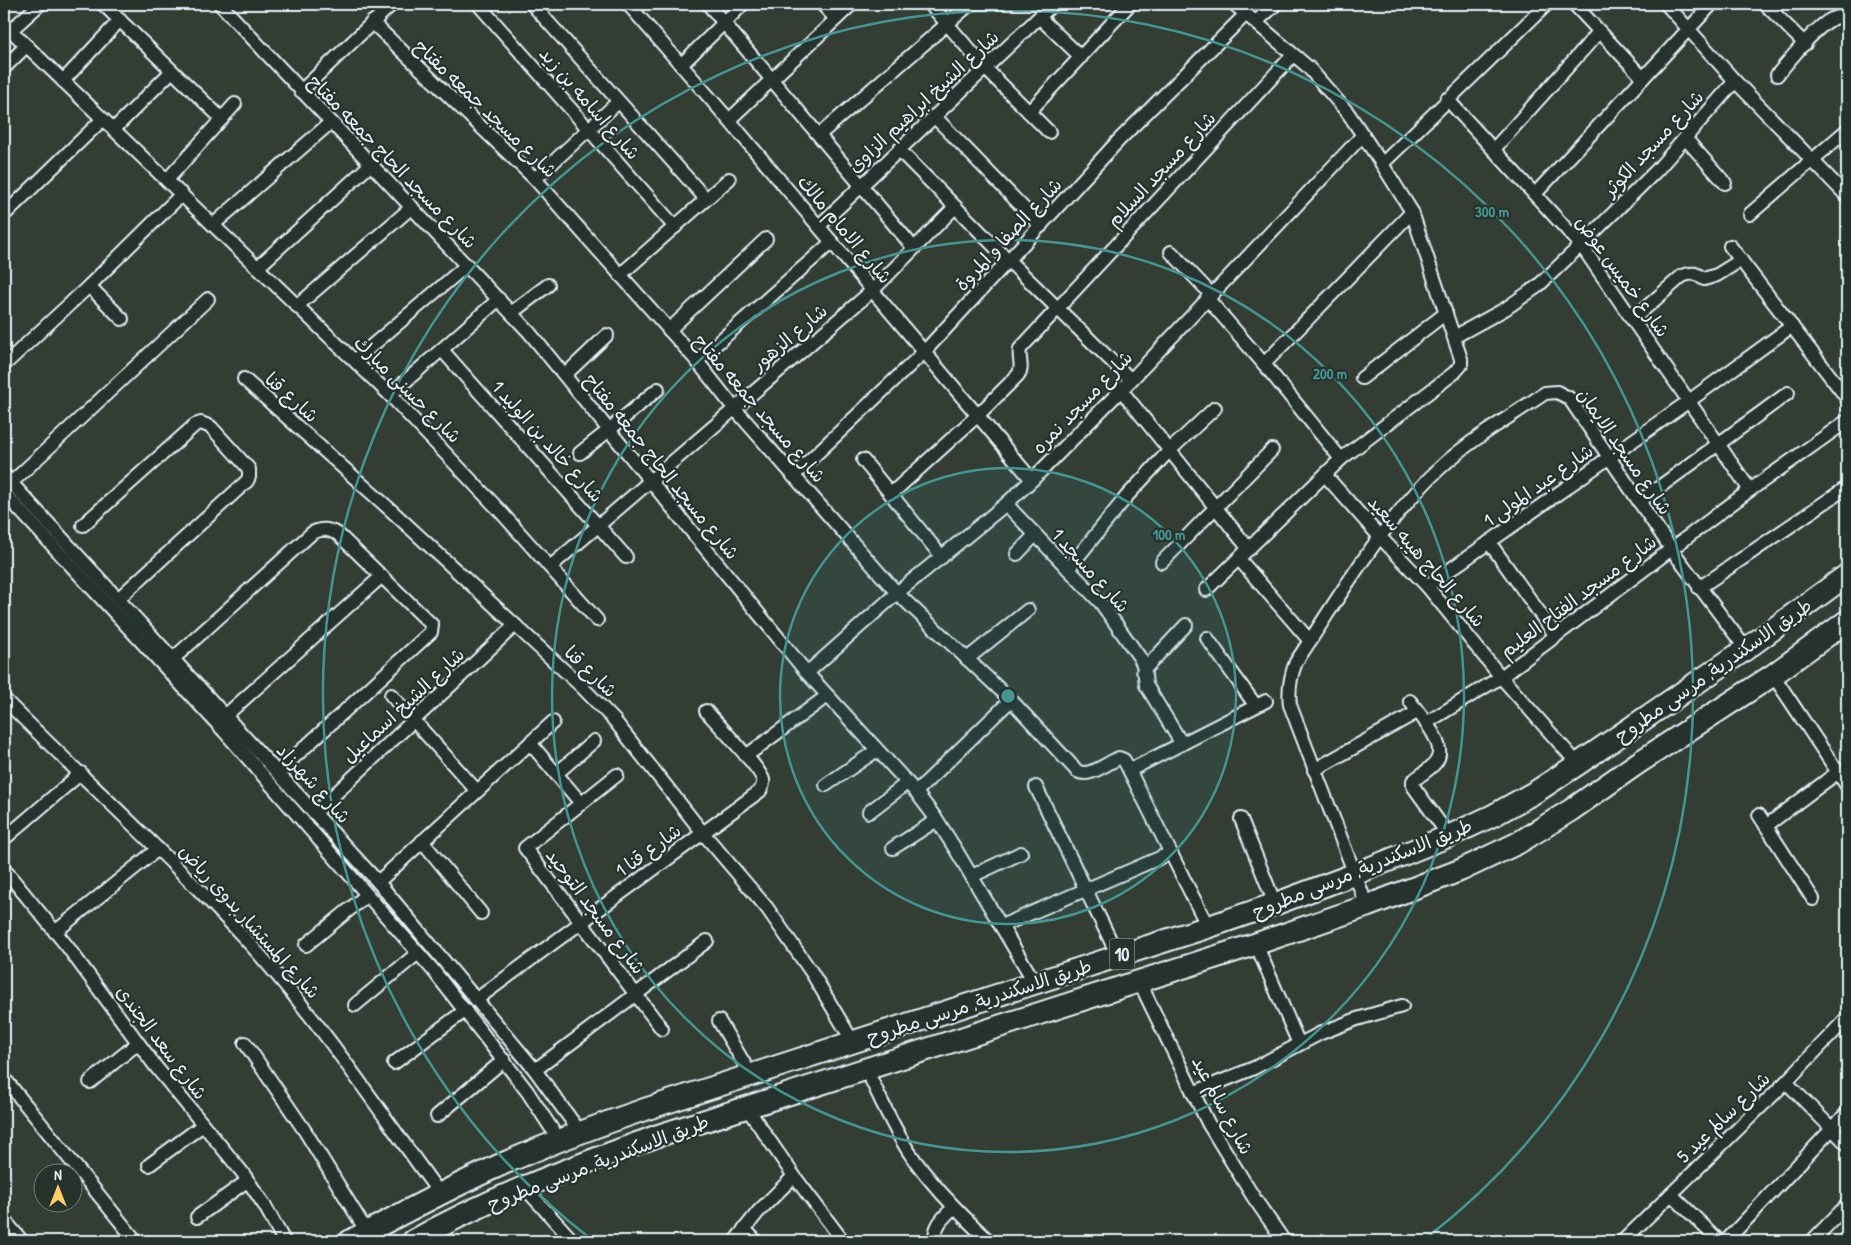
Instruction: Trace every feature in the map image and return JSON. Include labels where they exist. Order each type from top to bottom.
[{"type":"main road","name":"طريق الاسكندرية, مرسى مطروح","points":[[359,1237],[440,1194],[499,1166],[580,1132],[1208,927],[1355,874],[1450,836],[1494,815],[1537,791],[1746,649],[1847,575]]},
{"type":"main road","name":"طريق الاسكندرية, مرسى مطروح","points":[[424,1239],[458,1217],[591,1161],[657,1136],[1256,944],[1367,906],[1461,870],[1518,843],[1571,810],[1638,763],[1774,676],[1847,621]]},
{"type":"street","points":[[7,27],[40,4]]},
{"type":"street","points":[[103,4],[222,119]]},
{"type":"street","name":"شارع مسجد الحاج جمعه مفتاح","points":[[220,4],[330,123],[499,299],[565,375],[608,431],[807,673],[911,787],[937,820],[1035,983]]},
{"type":"street","points":[[301,91],[392,4]]},
{"type":"street","name":"شارع اسامه بن زيد","points":[[478,4],[675,227]]},
{"type":"street","points":[[532,4],[706,199]]},
{"type":"street","name":"شارع الامام مالك","points":[[628,4],[819,226],[1032,480]]},
{"type":"street","points":[[708,4],[914,247]]},
{"type":"street","points":[[681,66],[743,4]]},
{"type":"street","points":[[822,4],[836,19]]},
{"type":"street","points":[[729,120],[852,4]]},
{"type":"street","points":[[930,4],[985,68],[1049,132]]},
{"type":"street","points":[[819,135],[970,4]]},
{"type":"street","name":"شارع الشيخ ابراهيم الزاوى","points":[[819,226],[1054,4]]},
{"type":"street","points":[[1206,590],[1342,459],[1458,369],[1462,360],[1412,212],[1382,164],[1348,113],[1308,68],[1234,4]]},
{"type":"street","name":"شارع الصفا و المروة","points":[[793,476],[925,351],[1118,140],[1251,18],[1276,4]]},
{"type":"street","points":[[1382,164],[1547,4]]},
{"type":"street","points":[[1574,4],[1643,78]]},
{"type":"street","points":[[1666,4],[1735,81],[1847,196]]},
{"type":"street","points":[[1535,194],[1712,4]]},
{"type":"street","points":[[1765,4],[1805,44]]},
{"type":"street","points":[[1029,112],[1128,5]]},
{"type":"street","points":[[1776,74],[1821,26],[1831,19],[1840,16],[1847,17]]},
{"type":"street","points":[[1040,18],[1081,57]]},
{"type":"street","points":[[64,81],[120,20]]},
{"type":"street","name":"شارع مسجد جمعه مفتاح","points":[[372,22],[535,179],[897,593],[1011,700],[1076,771],[1086,773],[1119,758],[1124,760],[1130,770]]},
{"type":"street","name":"شارع حسنى مبارك","points":[[7,27],[390,395],[500,511],[597,620]]},
{"type":"street","points":[[1494,150],[1599,32]]},
{"type":"street","points":[[4,68],[26,46]]},
{"type":"street","name":"شارع مسجد السلام","points":[[891,494],[978,415],[1018,375],[1021,371],[1018,355],[1020,349],[1293,55]]},
{"type":"street","points":[[114,130],[172,70]]},
{"type":"street","name":"شارع مسجد الكوثر","points":[[1454,337],[1523,297],[1538,286],[1657,170],[1735,81]]},
{"type":"street","name":"شارع خميس عوض","points":[[1447,99],[1581,245],[1750,490]]},
{"type":"street","points":[[535,179],[618,102]]},
{"type":"street","points":[[167,180],[235,104]]},
{"type":"street","points":[[934,116],[1041,226]]},
{"type":"street","points":[[4,215],[103,119]]},
{"type":"street","points":[[213,225],[330,123]]},
{"type":"street","points":[[1750,214],[1847,130]]},
{"type":"street","name":"شارع مسجد نمره","points":[[807,673],[897,593],[1006,504],[1032,480],[1131,380],[1363,135]]},
{"type":"street","points":[[1685,138],[1725,183]]},
{"type":"street","points":[[899,150],[1131,380]]},
{"type":"street","points":[[258,267],[370,165]]},
{"type":"street","points":[[620,275],[729,179]]},
{"type":"street","points":[[4,365],[89,286],[182,194]]},
{"type":"street","points":[[298,306],[412,207]]},
{"type":"street","name":"شارع الزهور","points":[[550,567],[649,480],[873,290],[955,207]]},
{"type":"street","points":[[1264,364],[1412,212]]},
{"type":"street","points":[[669,330],[766,238]]},
{"type":"street","points":[[697,362],[832,242]]},
{"type":"street","points":[[1730,246],[1847,398]]},
{"type":"street","points":[[1171,252],[1342,459]]},
{"type":"street","points":[[1633,319],[1682,276],[1696,273],[1704,279],[1711,278],[1741,260]]},
{"type":"street","points":[[354,360],[467,265]]},
{"type":"street","points":[[511,313],[548,285]]},
{"type":"street","points":[[89,286],[122,320]]},
{"type":"street","points":[[390,395],[499,299]]},
{"type":"street","points":[[6,484],[208,300]]},
{"type":"street","points":[[1362,378],[1446,313]]},
{"type":"street","name":"شارع عبد المولى 1","points":[[1427,586],[1792,326]]},
{"type":"street","points":[[565,375],[607,335]]},
{"type":"street","name":"شارع خالد بن الوليد 1","points":[[442,350],[626,557]]},
{"type":"street","name":"شارع قنا","points":[[244,380],[394,513],[582,687],[614,720],[703,833],[767,908],[812,973],[853,1042]]},
{"type":"street","points":[[580,452],[608,431],[658,388]]},
{"type":"street","points":[[1121,390],[1248,550]]},
{"type":"street","name":"شارع مسجد الايمان","points":[[1367,906],[1290,704],[1288,690],[1290,676],[1296,662],[1379,536],[1440,468],[1461,450],[1545,393],[1558,392],[1569,398],[1672,550],[1746,649]]},
{"type":"street","points":[[1639,502],[1788,393]]},
{"type":"street","points":[[1068,569],[1127,496],[1215,408]]},
{"type":"street","name":"شارع مسجد الفتاح العليم","points":[[1426,723],[1501,677],[1750,490],[1847,421]]},
{"type":"street","points":[[84,525],[195,425],[201,423],[211,427],[249,469],[247,481],[118,599]]},
{"type":"street","points":[[1162,562],[1272,450]]},
{"type":"street","points":[[863,460],[942,556]]},
{"type":"street","name":"شارع الحاج هيبه سعيد","points":[[1325,475],[1379,536],[1427,586],[1501,677],[1578,764]]},
{"type":"street","name":"شارع شهرزاد","points":[[6,484],[118,599],[316,812],[477,999],[535,1070],[580,1132]]},
{"type":"street","name":"شارع شهرزاد","points":[[6,484],[171,674],[230,738],[418,952],[504,1060],[559,1140]]},
{"type":"street","points":[[1699,588],[1843,490]]},
{"type":"street","name":"شارع مسجد 1","points":[[1006,504],[1101,603],[1140,658],[1146,685],[1182,744]]},
{"type":"street","points":[[171,674],[177,662],[312,533],[320,529],[330,530],[338,534],[432,625],[431,632],[278,772]]},
{"type":"street","points":[[1017,554],[1035,534]]},
{"type":"street","points":[[1489,542],[1556,636]]},
{"type":"street","points":[[1238,559],[1310,641]]},
{"type":"street","points":[[226,715],[382,576]]},
{"type":"street","points":[[967,658],[1028,610]]},
{"type":"street","name":"شارع الشيخ اسماعيل","points":[[316,812],[515,625]]},
{"type":"street","points":[[1143,671],[1186,625]]},
{"type":"street","points":[[1207,638],[1261,703],[1130,770],[1208,927]]},
{"type":"street","points":[[1774,676],[1847,786]]},
{"type":"street","points":[[391,696],[477,791]]},
{"type":"street","points":[[746,756],[827,696]]},
{"type":"street","name":"شارع المستشار بدوى رياض","points":[[4,699],[221,913],[292,992],[330,1040],[440,1194]]},
{"type":"street","points":[[870,812],[911,787],[1011,700]]},
{"type":"street","points":[[1410,701],[1440,746],[1440,755],[1435,763],[1413,781],[1413,786],[1450,836]]},
{"type":"street","name":"شارع قنا 1","points":[[477,999],[760,791],[763,777],[706,711]]},
{"type":"street","points":[[1314,770],[1418,712]]},
{"type":"street","points":[[378,882],[553,722]]},
{"type":"street","points":[[556,774],[594,741]]},
{"type":"street","points":[[530,743],[581,803]]},
{"type":"street","points":[[826,784],[877,750]]},
{"type":"street","points":[[1766,826],[1838,772]]},
{"type":"street","points":[[4,839],[81,773]]},
{"type":"street","name":"شارع مسجد التوحيد","points":[[617,775],[526,848],[662,1029]]},
{"type":"street","points":[[1036,787],[1118,956]]},
{"type":"street","points":[[1759,815],[1813,899]]},
{"type":"street","points":[[1241,819],[1275,904]]},
{"type":"street","points":[[893,848],[937,820]]},
{"type":"street","points":[[422,841],[482,913]]},
{"type":"street","points":[[55,932],[158,849]]},
{"type":"street","points":[[972,876],[1021,853]]},
{"type":"street","points":[[1001,926],[1171,853]]},
{"type":"street","name":"شارع سعد الجندى","points":[[4,869],[55,932],[138,1043],[247,1181],[265,1206],[284,1241]]},
{"type":"street","points":[[306,945],[367,895]]},
{"type":"street","points":[[535,1070],[707,941]]},
{"type":"street","points":[[1256,944],[1299,1044]]},
{"type":"street","points":[[355,1005],[418,952]]},
{"type":"street","name":"شارع سالم عيد","points":[[1140,981],[1208,1123],[1254,1198],[1284,1241]]},
{"type":"street","points":[[1193,1093],[1254,1068],[1299,1044],[1356,1019],[1402,1006]]},
{"type":"street","points":[[394,1063],[466,1010]]},
{"type":"street","name":"شارع سالم عيد 5","points":[[1624,1241],[1786,1082],[1847,1018]]},
{"type":"street","points":[[719,1021],[751,1076]]},
{"type":"street","points":[[90,1082],[138,1043]]},
{"type":"street","points":[[245,1043],[305,1131],[359,1237]]},
{"type":"street","points":[[437,1116],[504,1060]]},
{"type":"street","points":[[866,1069],[892,1124],[910,1152],[954,1207],[989,1241]]},
{"type":"street","points":[[4,1078],[136,1241]]},
{"type":"street","points":[[1786,1082],[1847,1144]]},
{"type":"street","points":[[747,1108],[794,1176],[843,1241]]},
{"type":"street","points":[[1726,1241],[1847,1113]]},
{"type":"street","points":[[149,1164],[203,1125]]},
{"type":"street","points":[[734,1241],[794,1176]]},
{"type":"street","points":[[197,1217],[247,1181]]},
{"type":"street","points":[[525,1188],[573,1241]]},
{"type":"street","points":[[1671,1194],[1719,1241]]},
{"type":"street","points":[[1812,1241],[1847,1205]]},
{"type":"street","points":[[934,1241],[934,1231],[937,1224],[954,1207]]},
{"type":"street","points":[[4,1220],[21,1241]]},
{"type":"street","points":[[744,1229],[756,1241]]}]
